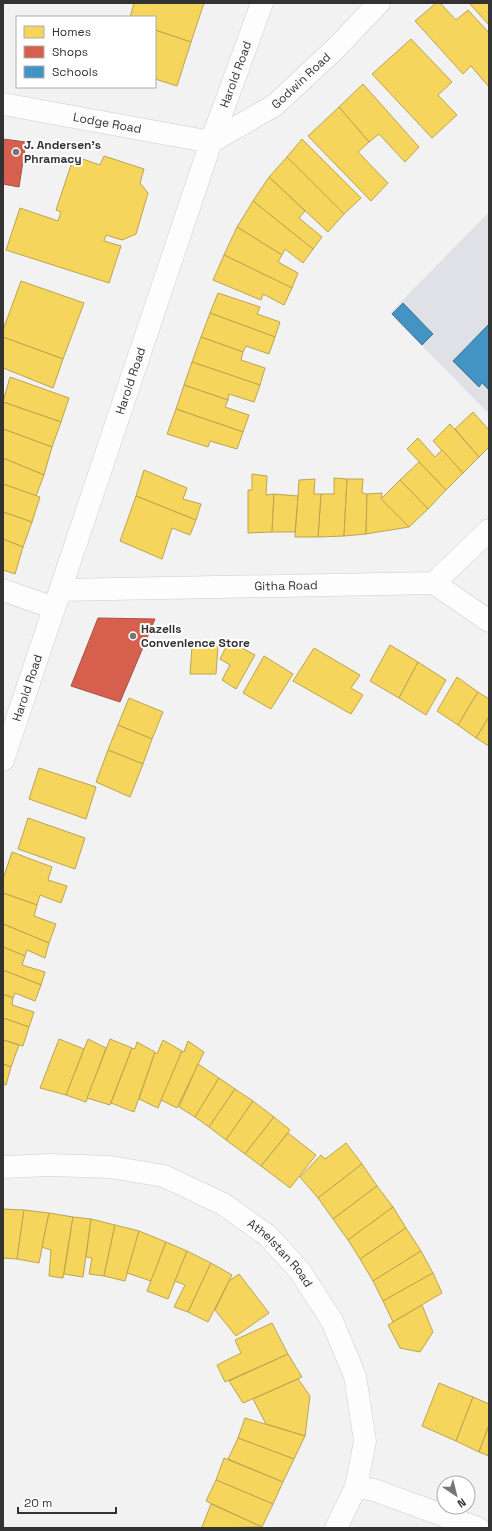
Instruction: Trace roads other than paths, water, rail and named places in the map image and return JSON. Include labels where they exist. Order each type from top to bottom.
[{"type":"street","name":"Harold Road","points":[[3,760],[211,142],[262,3]]},
{"type":"street","name":"Godwin Road","points":[[211,142],[275,104],[334,50],[379,3]]},
{"type":"street","name":"Lodge Road","points":[[3,104],[211,142]]},
{"type":"street","points":[[489,530],[434,583],[489,621]]},
{"type":"street","name":"Githa Road","points":[[58,599],[434,583]]},
{"type":"street","points":[[3,590],[58,599]]},
{"type":"street","name":"Athelstan Road","points":[[3,1167],[50,1165],[110,1167],[164,1176],[223,1204],[268,1235],[300,1271],[332,1321],[355,1376],[365,1441],[356,1487],[336,1528]]},
{"type":"street","points":[[356,1487],[374,1490],[478,1528]]},
{"type":"place","name":"J. Andersen's Phramacy","points":[[16,152]]},
{"type":"place","name":"Hazells Convenience Store","points":[[133,636]]}]
